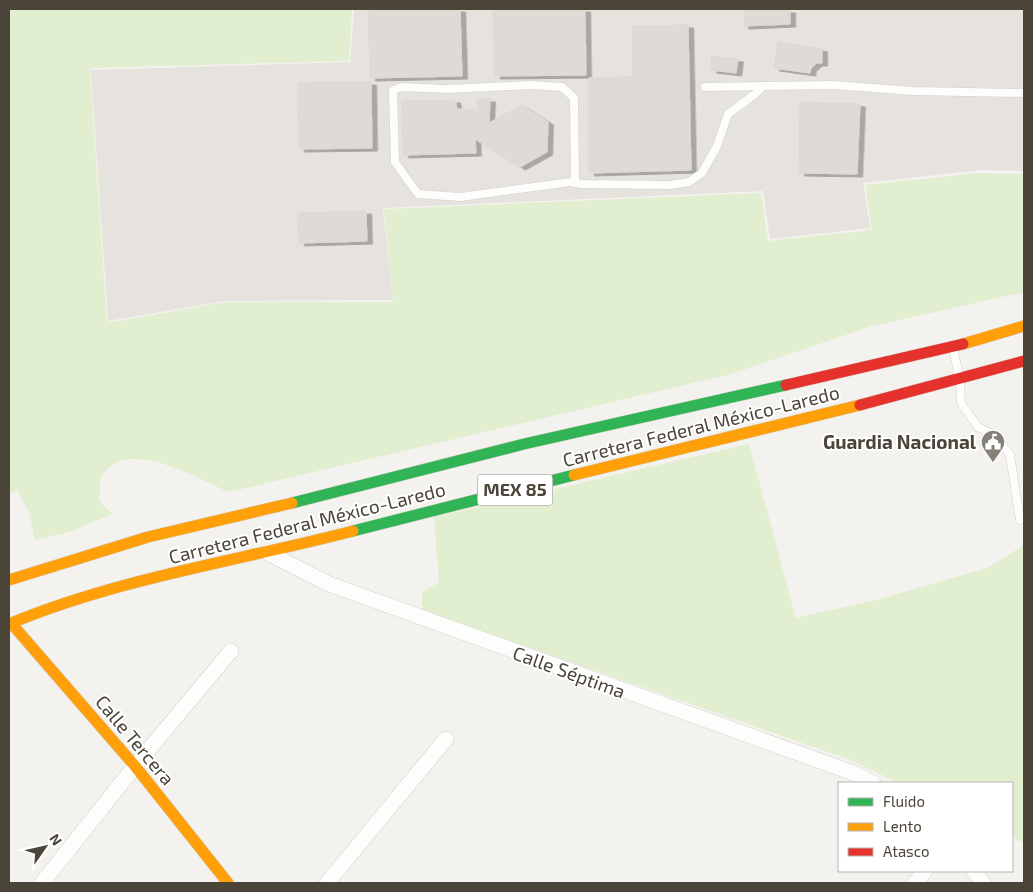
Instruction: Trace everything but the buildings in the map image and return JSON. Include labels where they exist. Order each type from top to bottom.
[{"type":"main road","name":"Carretera Federal México-Laredo","points":[[9,580],[148,537],[289,504],[524,444],[952,347],[1024,326]]},
{"type":"main road","name":"Carretera Federal México-Laredo","points":[[10,623],[47,607],[98,590],[268,553],[960,379],[1024,361]]},
{"type":"main road","name":"Calle Tercera","points":[[10,623],[135,766],[228,883]]},
{"type":"street","name":"Calle Séptima","points":[[268,553],[329,584],[856,774],[871,782]]},
{"type":"street","points":[[42,883],[135,766],[231,652]]},
{"type":"street","points":[[327,883],[446,739]]},
{"type":"street","points":[[915,883],[924,872]]},
{"type":"street","points":[[975,872],[983,883]]},
{"type":"lane","points":[[575,183],[574,98],[562,87],[532,85],[446,89],[402,87],[393,90],[395,162],[418,194],[460,197],[575,183],[670,185],[689,182],[702,173],[717,146],[728,114],[763,86]]},
{"type":"lane","points":[[705,87],[833,85],[913,91],[1024,93]]},
{"type":"lane","points":[[952,347],[960,379],[961,403],[978,427],[998,436],[1010,455],[1020,520]]},
{"type":"shaded area","points":[[354,9],[1024,9],[1024,171],[981,170],[863,183],[870,228],[770,239],[763,191],[383,208],[393,300],[224,301],[108,321],[91,70],[350,62]]},
{"type":"green space","points":[[9,9],[352,9],[349,61],[90,68],[107,323],[225,302],[393,302],[384,209],[761,193],[768,241],[872,230],[865,185],[980,173],[1024,174],[1024,292],[869,327],[731,374],[229,492],[160,463],[132,459],[119,461],[101,475],[99,500],[112,514],[70,532],[35,540],[29,512],[17,490],[9,494]]},
{"type":"green space","points":[[749,444],[796,618],[880,599],[987,568],[1024,545],[1024,843],[1013,838],[1013,782],[897,782],[848,759],[422,610],[422,593],[439,582],[434,517]]},
{"type":"traffic: fast","points":[[292,503],[524,444],[786,385]]},
{"type":"traffic: fast","points":[[353,531],[574,475]]},
{"type":"traffic: slow","points":[[963,344],[1024,326]]},
{"type":"traffic: slow","points":[[574,475],[860,405]]},
{"type":"traffic: slow","points":[[9,580],[148,537],[292,503]]},
{"type":"traffic: slow","points":[[9,624],[93,594],[136,582],[353,531]]},
{"type":"traffic: slow","points":[[11,623],[135,766],[228,883]]},
{"type":"traffic: jam","points":[[786,385],[963,344]]},
{"type":"traffic: jam","points":[[860,405],[1024,361]]},
{"type":"place","name":"Guardia Nacional","points":[[993,463]]}]
